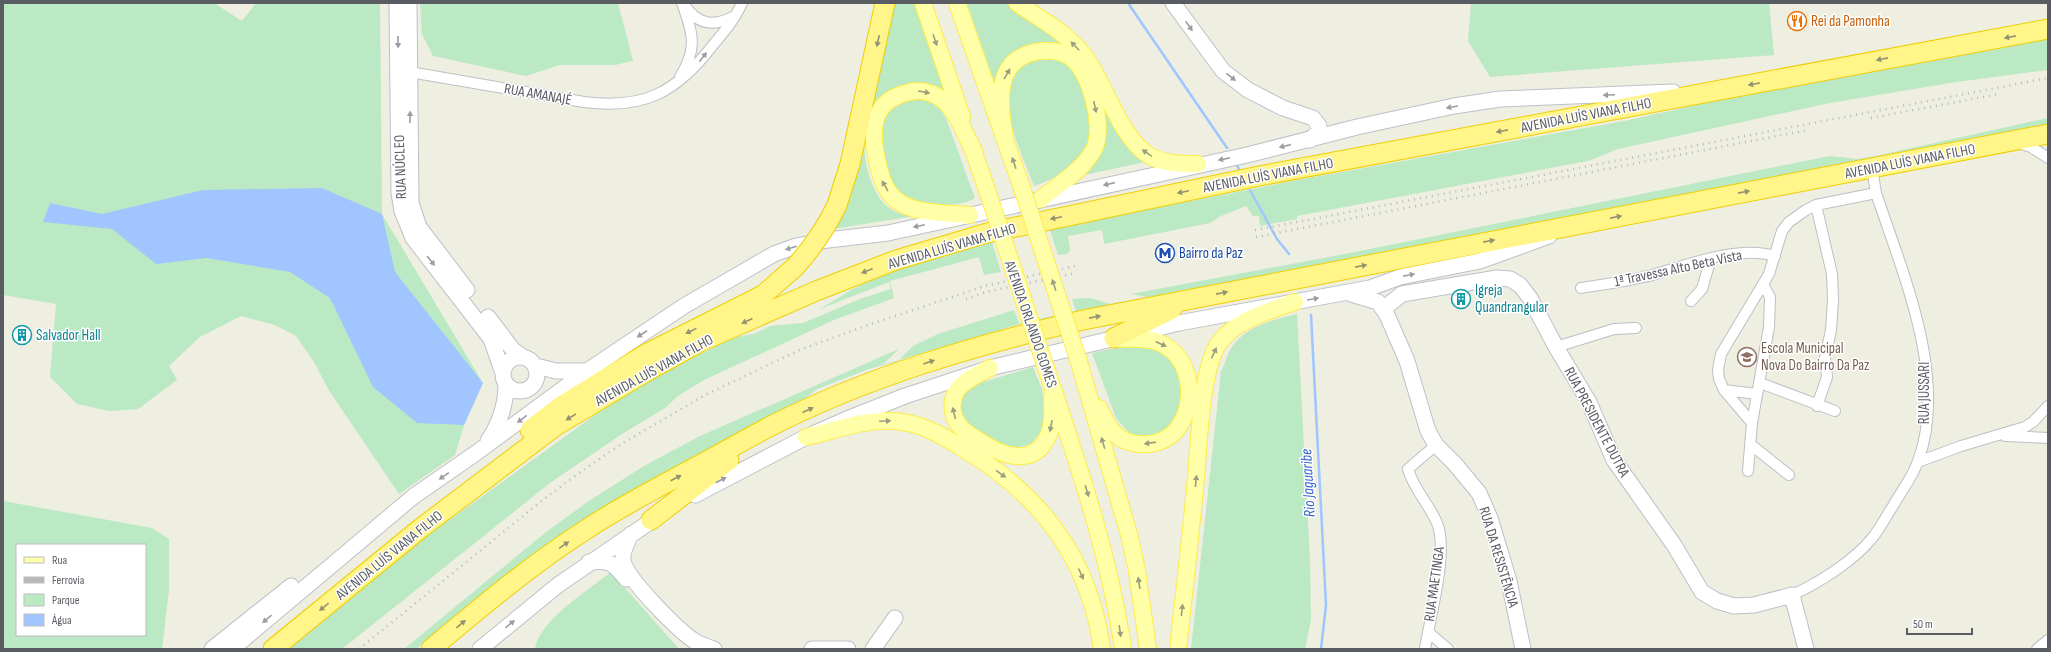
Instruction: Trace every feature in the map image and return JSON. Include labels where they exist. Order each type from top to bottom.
[{"type":"highway","points":[[421,528],[501,452],[561,406],[650,352],[755,300],[795,267],[808,253],[829,223],[837,205],[850,164],[885,3]]},
{"type":"highway","name":"AVENIDA LUÍS VIANA FILHO","points":[[273,649],[421,528],[557,425],[649,370],[700,342],[766,312],[867,271],[941,246],[987,233],[1259,176],[2048,29]]},
{"type":"highway","name":"AVENIDA LUÍS VIANA FILHO","points":[[431,649],[536,564],[586,529],[626,505],[772,426],[831,399],[902,371],[963,351],[1010,337],[1083,320],[2048,134]]},
{"type":"highway","points":[[1112,338],[1191,299]]},
{"type":"highway","points":[[651,520],[772,426]]},
{"type":"main road","name":"RUA NÚCLEO","points":[[397,3],[404,71],[411,203],[415,218],[426,238],[506,341],[522,356]]},
{"type":"main road","name":"RUA NÚCLEO","points":[[409,3],[404,71],[399,194],[402,212],[413,238],[478,318],[491,339],[504,378],[504,408],[500,419],[487,442],[476,453]]},
{"type":"main road","name":"AVENIDA ORLANDO GOMES","points":[[922,3],[1071,439],[1102,543],[1117,612],[1123,649]]},
{"type":"main road","points":[[957,3],[1022,188],[1081,369],[1130,538],[1137,572],[1148,649]]},
{"type":"main road","points":[[1017,3],[1049,23],[1083,54],[1093,68],[1128,134],[1142,150],[1150,156],[1162,160],[1199,164]]},
{"type":"main road","points":[[1173,3],[1223,71],[1248,90],[1266,100],[1283,108],[1313,118],[1319,126],[1318,131],[1310,140]]},
{"type":"main road","points":[[1005,139],[1000,107],[1001,90],[1006,73],[1016,62],[1027,54],[1042,51],[1056,51],[1070,57],[1078,65],[1087,81],[1095,104],[1098,126],[1097,137],[1088,158],[1041,199]]},
{"type":"main road","name":"AVENIDA LUÍS VIANA FILHO","points":[[212,649],[351,539],[476,453],[586,371],[684,306],[774,254],[802,245],[888,233],[1199,164],[1247,155],[1411,114],[1500,99],[1644,94],[1732,88]]},
{"type":"main road","points":[[970,215],[916,209],[904,205],[894,198],[885,188],[880,177],[873,145],[873,127],[877,113],[886,102],[902,94],[914,91],[934,95],[944,102],[952,112],[974,154]]},
{"type":"main road","name":"AVENIDA LUÍS VIANA FILHO","points":[[480,649],[558,585],[651,520],[710,486],[806,437],[905,396],[990,368],[1112,338],[1179,323],[1346,293],[1383,284],[1400,277],[1480,261],[1583,223]]},
{"type":"main road","name":"RUA PRESIDENTE DUTRA","points":[[1381,305],[1402,294],[1497,278],[1510,279],[1520,285],[1530,298],[1589,402],[1614,460],[1674,546],[1697,585],[1708,597],[1717,601],[1748,609],[1792,595]]},
{"type":"main road","points":[[1346,293],[1381,305],[1383,284]]},
{"type":"main road","points":[[1178,649],[1203,405],[1210,361],[1219,342],[1234,329],[1253,318],[1295,302]]},
{"type":"main road","name":"RUA DA RESISTÊNCIA","points":[[1381,305],[1407,360],[1428,431],[1436,445],[1472,483],[1479,493],[1490,518],[1509,581],[1523,649]]},
{"type":"main road","points":[[1081,369],[1105,419],[1113,432],[1121,438],[1128,442],[1150,444],[1161,441],[1177,429],[1186,410],[1189,384],[1185,367],[1179,358],[1167,347],[1157,342],[1143,339],[1112,338]]},
{"type":"main road","points":[[522,356],[533,361],[536,366],[537,377],[531,387],[521,391],[510,388],[504,378],[507,362],[511,359],[522,356]]},
{"type":"main road","points":[[536,366],[556,371],[586,371]]},
{"type":"main road","points":[[990,368],[962,385],[956,392],[952,410],[957,423],[962,429],[992,449],[1007,456],[1019,456],[1032,452],[1048,437],[1052,419],[1053,387]]},
{"type":"main road","points":[[806,437],[864,422],[892,420],[915,424],[937,433],[1004,476],[1047,517],[1068,548],[1082,576],[1093,606],[1102,649]]},
{"type":"main road","name":"AVENIDA LUÍS VIANA FILHO","points":[[232,649],[414,496]]},
{"type":"main road","points":[[631,534],[623,556],[624,564],[629,574],[671,622],[696,642],[714,649]]},
{"type":"main road","points":[[589,562],[603,561],[614,564],[664,624],[689,649]]},
{"type":"main road","points":[[1792,595],[1806,649]]},
{"type":"main road","points":[[873,649],[895,618]]},
{"type":"main road","points":[[812,649],[848,649]]},
{"type":"street","points":[[683,3],[695,17],[709,23],[724,21],[736,15]]},
{"type":"street","points":[[675,84],[689,61],[693,45],[691,28],[683,3]]},
{"type":"street","name":"RUA AMANAJÉ","points":[[404,71],[584,102],[613,105],[642,100],[675,84],[698,64],[736,15],[742,3]]},
{"type":"street","points":[[2012,141],[2031,147],[2048,158]]},
{"type":"street","name":"RUA JUSSARI","points":[[1792,595],[1828,574],[1868,543],[1881,525],[1918,462],[1926,425],[1927,404],[1924,349],[1916,316],[1876,194],[1872,168]]},
{"type":"street","points":[[1752,423],[1724,390],[1719,379],[1718,370],[1721,354],[1769,274],[1782,231],[1789,222],[1816,205],[1876,194]]},
{"type":"street","points":[[1816,205],[1832,274],[1833,300],[1831,330],[1825,358],[1828,377],[1817,406]]},
{"type":"street","name":"1ª Travessa Alto Beta Vista","points":[[1581,288],[1641,278],[1711,258],[1754,252],[1775,256]]},
{"type":"street","points":[[1691,301],[1702,289],[1711,258]]},
{"type":"street","points":[[1748,471],[1752,423],[1767,344],[1771,299],[1769,292],[1763,284]]},
{"type":"street","points":[[1556,346],[1614,329],[1636,328]]},
{"type":"street","points":[[1760,383],[1817,406],[1835,411]]},
{"type":"street","points":[[1724,390],[1757,394]]},
{"type":"street","points":[[1918,462],[1961,446],[1999,436],[2025,427],[2033,422],[2048,406]]},
{"type":"street","points":[[2025,427],[2026,438]]},
{"type":"street","points":[[1999,436],[2048,438]]},
{"type":"street","points":[[1750,444],[1789,475]]},
{"type":"street","name":"RUA MAETINGA","points":[[1425,649],[1440,564],[1440,533],[1430,509],[1408,469],[1436,445]]},
{"type":"street","points":[[1428,632],[1448,649]]},
{"type":"street","points":[[2037,649],[2048,640]]},
{"type":"green space","points":[[3,3],[214,3],[242,21],[256,3],[380,3],[382,214],[483,383],[464,425],[455,455],[399,494],[330,392],[314,362],[296,336],[275,325],[241,316],[200,337],[169,366],[177,380],[138,409],[109,411],[77,404],[50,377],[56,304],[3,295]]},
{"type":"green space","points":[[420,3],[618,3],[633,61],[615,65],[560,65],[526,76],[433,56],[422,34]]},
{"type":"green space","points":[[893,3],[916,3],[949,97],[921,87],[903,85],[891,91],[879,100],[870,113],[864,146],[866,164],[871,181],[878,196],[888,207],[894,211],[914,216],[833,229]]},
{"type":"green space","points":[[967,3],[1010,3],[1062,40],[1077,54],[1092,75],[1112,117],[1129,143],[1140,153],[1154,160],[1070,178],[1086,166],[1093,158],[1098,150],[1102,138],[1102,121],[1095,93],[1081,65],[1074,58],[1057,49],[1036,48],[1028,50],[1010,61],[996,87]]},
{"type":"green space","points":[[1471,3],[1769,3],[1774,55],[1490,77],[1468,41]]},
{"type":"green space","points":[[2048,39],[2048,70],[1956,82],[1830,103],[1618,149],[1588,161],[1297,216],[1297,219],[1260,226],[1259,216],[1253,216],[1246,206],[1221,216],[1210,223],[1104,244],[1102,230],[1068,236],[1070,250],[1067,254],[1058,255],[1050,230],[992,242],[1001,272],[984,275],[979,257],[890,281],[894,298],[834,320],[706,379],[679,395],[665,408],[622,434],[550,483],[342,649],[284,649],[384,567],[613,402],[664,372],[735,337],[754,334],[770,326],[803,323],[860,299],[891,289],[889,282],[820,309],[851,290],[883,274],[990,241],[1287,182],[1624,121],[1729,98]]},
{"type":"green space","points":[[1041,57],[1061,61],[1072,69],[1084,95],[1092,132],[1088,148],[1084,155],[1072,167],[1049,180],[1034,186],[1022,157],[1010,121],[1007,103],[1008,86],[1012,72],[1023,62]]},
{"type":"green space","points":[[925,97],[939,106],[947,121],[975,198],[972,200],[964,203],[937,205],[913,201],[897,193],[885,173],[881,144],[881,129],[884,116],[890,106],[898,100]]},
{"type":"green space","points":[[2048,118],[2048,125],[1238,282],[1148,297],[1019,324],[899,360],[913,346],[938,334],[1014,310],[1019,323],[1076,311],[1072,299],[1091,298],[1110,304],[1147,297],[1131,294],[1355,252],[1830,156],[1858,159],[1871,157]]},
{"type":"green space","points":[[1297,314],[1310,560],[1311,620],[1305,649],[1191,649],[1221,372],[1230,350],[1245,333],[1262,324]]},
{"type":"green space","points":[[1126,346],[1161,347],[1174,356],[1186,387],[1177,424],[1163,434],[1145,437],[1129,433],[1116,418],[1092,353]]},
{"type":"green space","points":[[899,349],[882,365],[817,389],[799,403],[701,452],[638,487],[529,558],[416,649],[404,649],[546,532],[589,501],[644,466],[700,436]]},
{"type":"green space","points":[[899,360],[881,366],[882,365]]},
{"type":"green space","points":[[1033,367],[1042,389],[1047,424],[1031,444],[1017,448],[1002,447],[973,429],[960,412],[960,394],[967,387]]},
{"type":"green space","points":[[3,501],[152,528],[169,539],[169,590],[162,649],[3,649]]},
{"type":"green space","points":[[611,572],[679,649],[535,649],[545,627],[566,606]]},
{"type":"water","points":[[322,188],[382,214],[395,272],[483,383],[464,425],[417,423],[373,387],[330,298],[290,272],[207,258],[156,264],[112,229],[43,222],[50,203],[102,214],[203,190]]},
{"type":"waterway","points":[[1128,3],[1227,148]]},
{"type":"waterway","points":[[1236,164],[1239,169]]},
{"type":"waterway","points":[[1250,190],[1277,239],[1289,254]]},
{"type":"waterway","name":"Rio Jaguaribe","points":[[1311,315],[1326,605],[1321,649]]},
{"type":"railway","points":[[1255,230],[2048,78]]},
{"type":"railway","points":[[1871,118],[1999,94]]},
{"type":"railway","points":[[1256,237],[1808,130]]},
{"type":"railway","points":[[359,649],[544,499],[579,473],[623,443],[707,394],[802,349],[871,324],[985,286],[1075,266]]},
{"type":"railway","points":[[966,299],[986,292],[1076,273]]},
{"type":"place","name":"Rei da Pamonha","points":[[1797,21]]},
{"type":"place","name":"Bairro da Paz","points":[[1165,253]]},
{"type":"place","name":"Igreja Quandrangular","points":[[1461,299]]},
{"type":"place","name":"Salvador Hall","points":[[22,335]]},
{"type":"place","name":"Escola Municipal Nova Do Bairro Da Paz","points":[[1747,357]]}]
